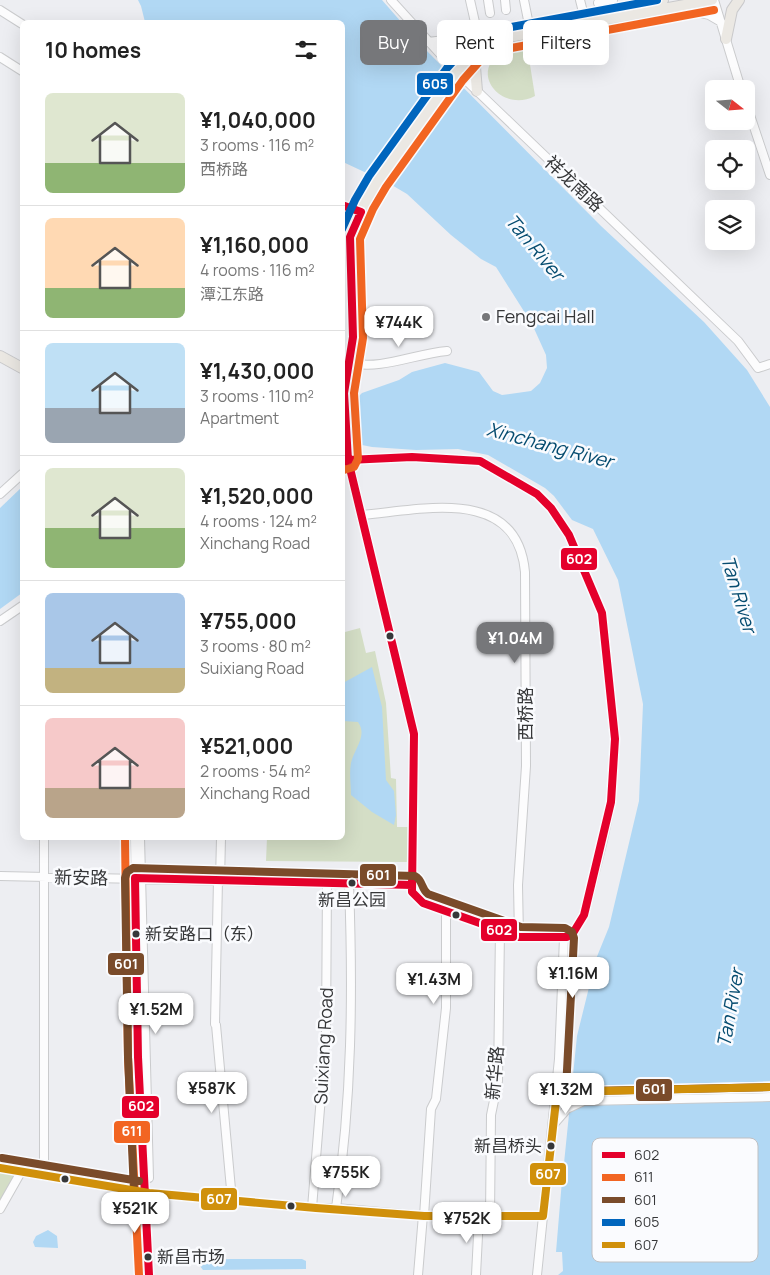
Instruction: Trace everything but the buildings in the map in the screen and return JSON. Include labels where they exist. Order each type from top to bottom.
[{"type":"main road","points":[[513,34],[584,19],[598,5],[663,0]]},
{"type":"main road","points":[[575,20],[676,7],[713,0]]},
{"type":"main road","points":[[726,39],[732,10],[739,0]]},
{"type":"main road","points":[[346,236],[357,211],[375,179],[458,65]]},
{"type":"main road","points":[[476,65],[477,91]]},
{"type":"main road","points":[[0,356],[20,367]]},
{"type":"main road","points":[[0,364],[20,373]]},
{"type":"street","name":"祥龙南路","points":[[391,0],[453,70],[725,328],[738,341],[758,368],[770,364]]},
{"type":"street","points":[[470,0],[476,20]]},
{"type":"street","points":[[488,0],[490,13]]},
{"type":"street","points":[[505,0],[506,10]]},
{"type":"street","points":[[524,0],[528,20]]},
{"type":"street","points":[[580,0],[584,19]]},
{"type":"street","points":[[598,5],[612,0]]},
{"type":"street","points":[[713,0],[739,80]]},
{"type":"street","points":[[676,7],[698,12],[721,22]]},
{"type":"street","points":[[0,10],[20,23]]},
{"type":"street","points":[[428,42],[437,42]]},
{"type":"street","points":[[0,57],[20,70]]},
{"type":"street","points":[[755,126],[768,160],[770,175]]},
{"type":"street","points":[[345,206],[357,211]]},
{"type":"street","points":[[345,385],[354,328],[346,236]]},
{"type":"street","points":[[348,360],[373,366],[418,355],[447,352]]},
{"type":"street","points":[[563,957],[567,943],[575,930],[586,908],[603,840],[611,802],[615,739],[602,613],[569,536],[551,508],[537,494],[480,461],[412,457],[345,459],[361,514],[414,734],[412,892],[419,901],[519,937],[564,938],[575,930]]},
{"type":"street","points":[[0,494],[20,476]]},
{"type":"street","name":"西桥路","points":[[361,514],[472,509],[499,520],[514,534],[520,545],[525,572],[526,766],[518,885],[519,937]]},
{"type":"street","points":[[0,621],[20,607]]},
{"type":"street","points":[[44,840],[44,1175]]},
{"type":"street","points":[[135,840],[138,878],[149,1275]]},
{"type":"street","points":[[138,878],[140,840]]},
{"type":"street","points":[[221,840],[215,1024],[232,1200]]},
{"type":"street","name":"新安路","points":[[0,876],[412,885]]},
{"type":"street","name":"Suixiang Road","points":[[312,1208],[326,1026],[327,883]]},
{"type":"street","points":[[336,1208],[343,1155],[349,1069],[349,884]]},
{"type":"street","points":[[418,1275],[431,1109],[436,1099],[446,1008],[446,912]]},
{"type":"street","name":"新华路","points":[[490,1216],[490,1120],[498,1081],[500,930]]},
{"type":"street","points":[[537,1275],[560,1059],[564,938]]},
{"type":"street","points":[[560,1059],[569,1080],[588,1091]]},
{"type":"street","points":[[556,1095],[588,1091],[770,1087]]},
{"type":"street","points":[[556,1095],[588,1101],[770,1098]]},
{"type":"street","points":[[553,1128],[567,1109],[588,1101]]},
{"type":"street","points":[[0,1168],[147,1193],[312,1208],[336,1208],[423,1216],[543,1216]]},
{"type":"street","points":[[0,1209],[21,1172]]},
{"type":"street","points":[[147,1193],[154,1275]]},
{"type":"street","points":[[476,1275],[478,1216]]},
{"type":"green space","points":[[523,47],[523,65],[530,65],[535,96],[523,100],[512,100],[502,96],[489,81],[488,71],[490,65],[513,65],[513,48]]},
{"type":"green space","points":[[360,628],[366,653],[375,651],[386,703],[391,778],[396,779],[397,827],[409,827],[408,862],[266,861],[267,840],[345,840],[345,632]]},
{"type":"green space","points":[[0,1171],[16,1174],[0,1202]]},
{"type":"water","points":[[138,0],[382,0],[399,20],[360,20],[360,65],[427,65],[427,51],[437,61],[437,65],[441,65],[601,226],[704,322],[747,370],[770,407],[770,1275],[558,1275],[563,1271],[562,1252],[556,1252],[562,1180],[566,1179],[567,1173],[563,1173],[577,1036],[596,959],[609,927],[639,801],[643,704],[618,580],[593,529],[572,520],[554,496],[545,488],[488,455],[458,449],[416,450],[357,444],[345,445],[345,401],[354,401],[362,393],[399,380],[412,372],[445,363],[479,372],[493,391],[502,395],[531,391],[540,383],[547,368],[546,355],[532,324],[496,267],[481,259],[451,235],[407,194],[345,163],[345,20],[144,20]]},
{"type":"water","points":[[20,489],[20,594],[0,609],[0,508]]},
{"type":"water","points":[[372,667],[382,707],[386,780],[394,791],[396,815],[394,825],[372,812],[351,795],[351,763],[362,732],[358,722],[345,721],[345,682]]},
{"type":"water","points":[[48,1230],[57,1236],[58,1248],[35,1247],[33,1242],[36,1236]]},
{"type":"water","points":[[302,1259],[306,1261],[306,1269],[203,1270],[200,1266],[203,1260]]},
{"type":"transit line","name":"605","points":[[345,222],[369,176],[447,68],[474,38],[490,31],[657,0]]},
{"type":"transit line","name":"611","points":[[345,470],[354,467],[358,459],[354,393],[363,338],[360,239],[373,209],[386,187],[463,80],[486,54],[495,51],[714,10]]},
{"type":"transit line","name":"602","points":[[345,206],[361,212],[350,237],[353,337],[345,387]]},
{"type":"transit line","name":"602","points":[[345,410],[348,460]]},
{"type":"transit line","name":"602","points":[[412,457],[480,461],[537,494],[551,508],[569,535],[602,613],[615,739],[611,802],[584,915],[573,933],[567,937],[519,937],[423,903],[412,892],[414,734],[348,460],[412,457]]},
{"type":"transit line","name":"611","points":[[125,840],[128,1057],[139,1275]]},
{"type":"transit line","name":"601","points":[[134,1192],[128,1057],[125,878],[127,872],[133,868],[415,876],[428,894],[521,927],[565,928],[572,932],[574,938],[566,1089],[588,1091],[770,1087]]},
{"type":"transit line","name":"602","points":[[149,1275],[138,1057],[135,878],[412,885]]},
{"type":"transit line","name":"607","points":[[0,1168],[149,1193],[316,1208],[424,1216],[543,1216],[557,1092],[770,1087]]},
{"type":"transit line","name":"601","points":[[2,1158],[139,1181]]},
{"type":"place","name":"Fengcai Hall","points":[[486,317]]},
{"type":"place","name":"新昌公园","points":[[352,883]]},
{"type":"place","name":"新安路口（东）","points":[[136,934]]},
{"type":"place","name":"新昌桥头","points":[[551,1146]]},
{"type":"place","name":"新昌市场","points":[[148,1257]]},
{"type":"water label","name":"Tan River","points":[[535,247]]},
{"type":"water label","name":"Xinchang River","points":[[550,445]]},
{"type":"water label","name":"Tan River","points":[[739,594]]},
{"type":"water label","name":"Tan River","points":[[730,1008]]}]
